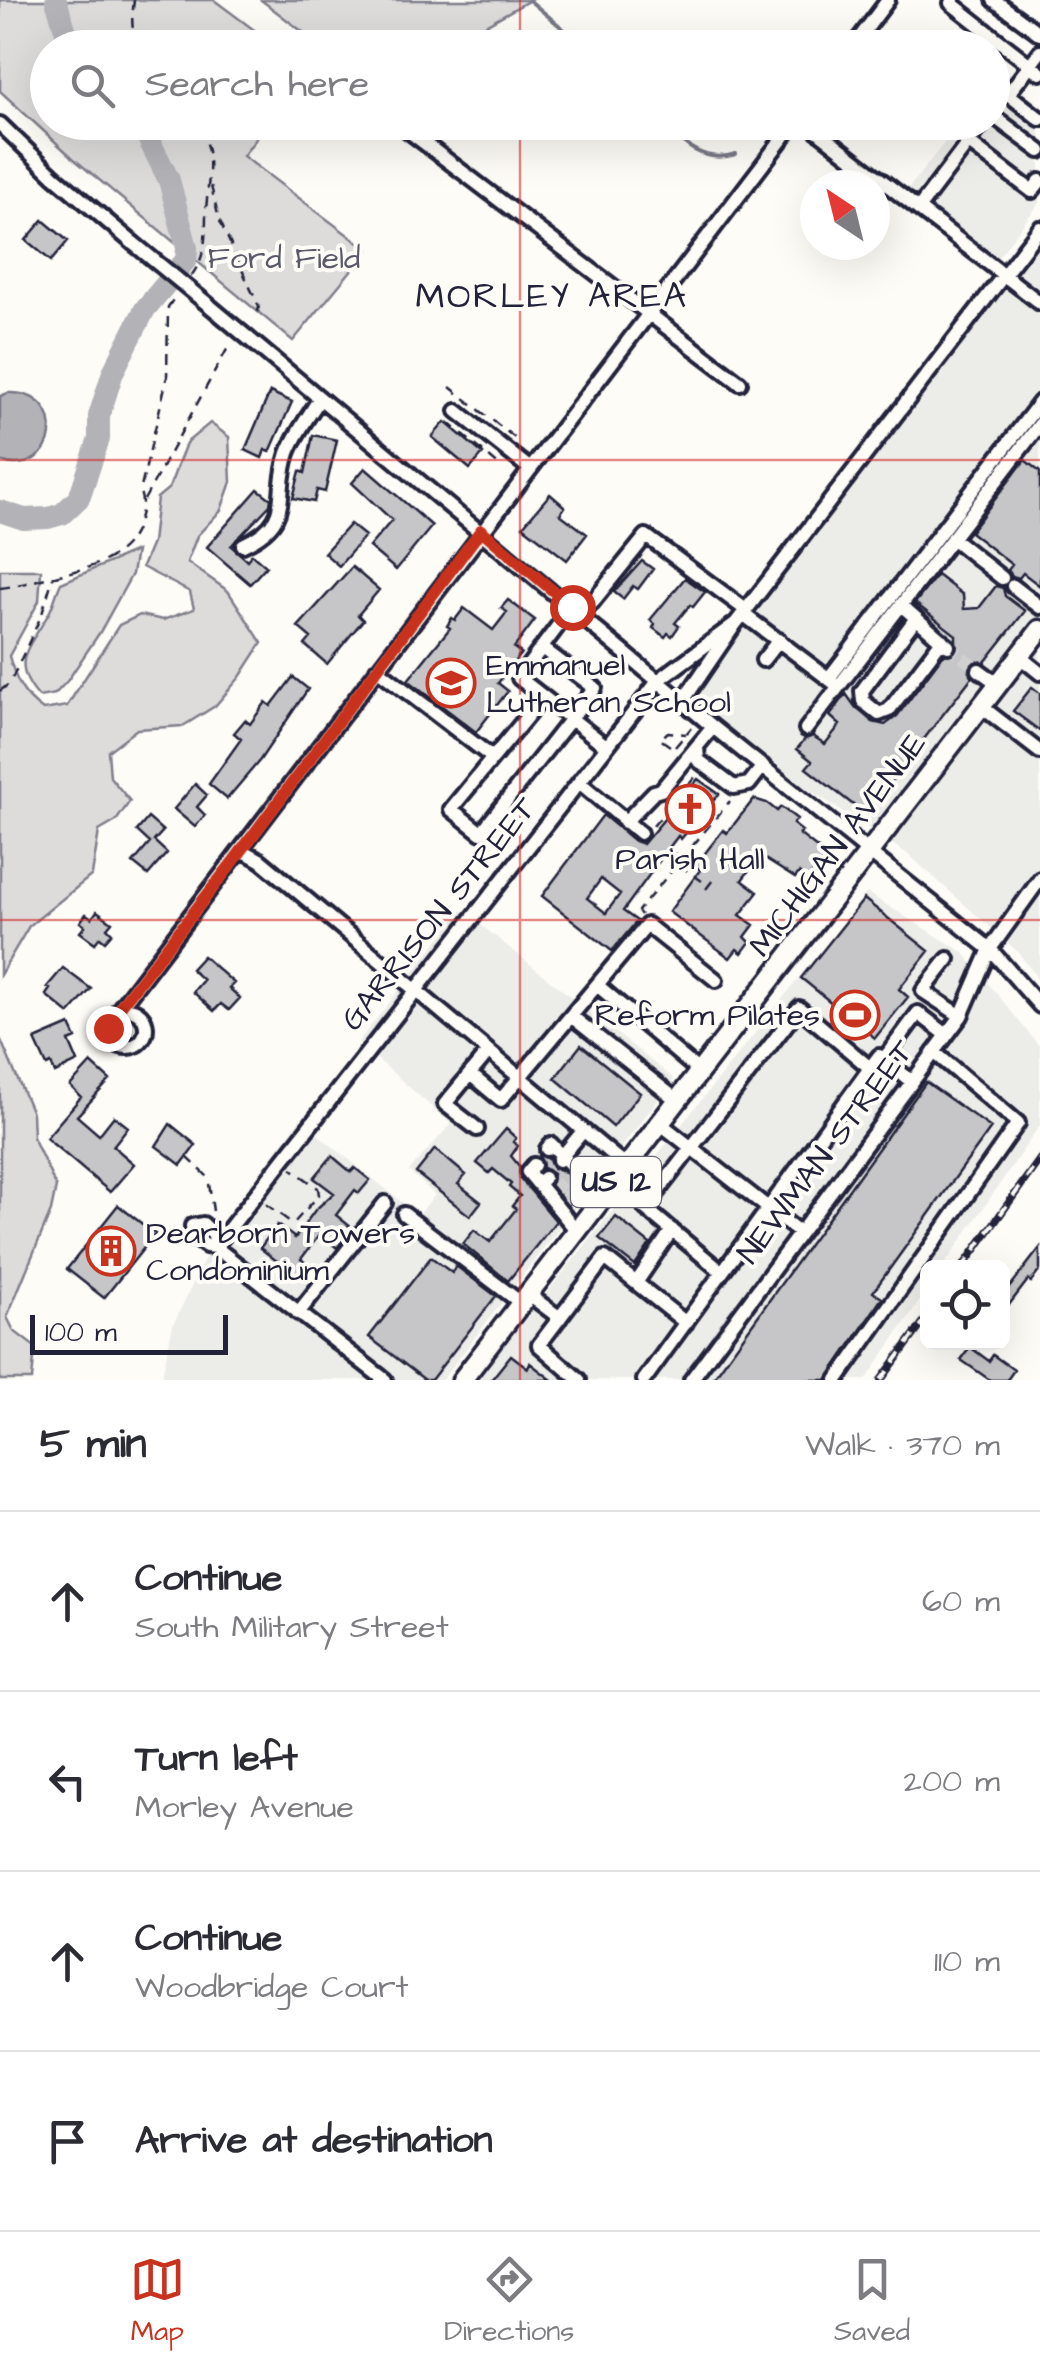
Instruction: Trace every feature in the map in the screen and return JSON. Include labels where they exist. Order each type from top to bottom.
[{"type":"main road","name":"MICHIGAN AVENUE","points":[[462,1380],[1040,630]]},
{"type":"street","points":[[866,30],[888,0]]},
{"type":"street","points":[[953,0],[986,30]]},
{"type":"street","points":[[994,0],[1040,34]]},
{"type":"street","points":[[1010,49],[1035,69]]},
{"type":"street","points":[[1010,92],[1035,69],[1040,52]]},
{"type":"street","points":[[1010,96],[1040,119]]},
{"type":"street","points":[[0,124],[133,243],[714,727],[990,949],[1040,1006]]},
{"type":"street","points":[[1010,128],[1040,151]]},
{"type":"street","points":[[420,140],[740,382]]},
{"type":"street","points":[[116,1012],[781,140]]},
{"type":"street","points":[[829,140],[1040,303]]},
{"type":"street","points":[[918,210],[969,142],[1037,190]]},
{"type":"street","name":"GARRISON STREET","points":[[683,701],[742,616],[1040,228]]},
{"type":"street","points":[[243,545],[271,528],[281,513],[286,458],[320,398]]},
{"type":"street","points":[[806,730],[834,682],[1040,402]]},
{"type":"street","points":[[452,417],[528,468]]},
{"type":"street","points":[[834,682],[901,605],[1040,424]]},
{"type":"street","points":[[606,746],[519,678],[646,536],[742,616],[834,682]]},
{"type":"street","points":[[952,538],[1040,608]]},
{"type":"street","points":[[901,605],[945,643],[889,710],[879,714],[866,706],[862,691],[916,618]]},
{"type":"street","name":"GARRISON STREET","points":[[385,1380],[215,1246],[658,680],[742,616]]},
{"type":"street","points":[[763,660],[779,640]]},
{"type":"street","points":[[542,648],[595,688],[481,833],[451,809],[544,697]]},
{"type":"street","points":[[1020,657],[1040,673]]},
{"type":"street","points":[[378,668],[493,758]]},
{"type":"street","points":[[978,670],[998,684]]},
{"type":"street","points":[[982,706],[1040,752]]},
{"type":"street","points":[[625,822],[654,792],[662,790],[714,727]]},
{"type":"street","points":[[698,747],[698,760],[734,787],[749,784],[763,766]]},
{"type":"street","points":[[579,782],[625,822],[646,830]]},
{"type":"street","points":[[242,850],[260,860],[627,1167]]},
{"type":"street","name":"NEWMAN STREET","points":[[691,1380],[960,1016],[990,949],[1040,879]]},
{"type":"street","points":[[470,1074],[503,1098],[647,925],[716,980]]},
{"type":"street","points":[[948,959],[924,991],[960,1016]]},
{"type":"street","points":[[596,985],[700,1072]]},
{"type":"street","points":[[1024,990],[1040,1014]]},
{"type":"street","points":[[722,1272],[646,1208],[798,1008],[870,1068]]},
{"type":"street","points":[[884,1059],[918,1013],[946,1035]]},
{"type":"street","points":[[570,1016],[678,1102]]},
{"type":"street","points":[[478,1130],[446,1104],[488,1052]]},
{"type":"street","points":[[838,1380],[1018,1122],[934,1052]]},
{"type":"street","points":[[644,1380],[879,1056],[912,1082]]},
{"type":"street","points":[[660,1124],[800,1234]]},
{"type":"street","points":[[560,1159],[583,1131]]},
{"type":"street","points":[[547,1149],[551,1144],[575,1177],[603,1198]]},
{"type":"street","points":[[534,1164],[528,1172],[541,1181],[578,1231]]},
{"type":"street","points":[[298,1313],[384,1203]]},
{"type":"street","points":[[404,1214],[525,1299],[560,1318]]},
{"type":"street","points":[[636,1283],[672,1230]]},
{"type":"street","points":[[579,1380],[538,1345],[605,1258],[686,1323]]},
{"type":"path","points":[[132,30],[134,0]]},
{"type":"path","points":[[144,502],[140,492],[168,378],[168,307],[203,260],[212,172],[204,140]]},
{"type":"path","points":[[210,184],[220,219],[259,307],[256,319]]},
{"type":"path","points":[[0,588],[19,587],[94,566],[132,542],[144,502],[230,344]]},
{"type":"path","points":[[450,387],[520,442]]},
{"type":"path","points":[[452,417],[501,467]]},
{"type":"path","points":[[0,691],[10,682],[48,599],[49,582],[55,576]]},
{"type":"path","points":[[686,734],[668,732],[660,740],[672,746],[686,734],[691,728]]},
{"type":"path","points":[[689,767],[708,783]]},
{"type":"path","points":[[646,830],[698,774]]},
{"type":"path","points":[[647,925],[638,911],[734,796],[723,793]]},
{"type":"path","points":[[662,796],[673,803]]},
{"type":"path","points":[[668,849],[682,859]]},
{"type":"path","points":[[678,864],[707,887],[713,880]]},
{"type":"path","points":[[187,1157],[208,1177],[213,1211]]},
{"type":"path","points":[[264,1203],[293,1224],[319,1195],[318,1188],[291,1168]]},
{"type":"shaded area","points":[[1010,105],[1040,128],[1040,202],[986,273],[896,204],[947,140],[1010,140]]},
{"type":"shaded area","points":[[1040,228],[1040,982],[1018,952],[909,855],[713,727],[683,701]]},
{"type":"shaded area","points":[[0,396],[29,396],[42,406],[49,419],[50,434],[45,448],[35,459],[20,464],[0,461]]},
{"type":"shaded area","points":[[867,893],[963,952],[1040,1047],[1040,1125],[948,1260],[920,1260],[920,1300],[866,1380],[477,1380]]},
{"type":"shaded area","points":[[462,910],[674,1079],[442,1380],[161,1380],[173,1325],[221,1225],[300,1120],[418,1215],[435,1195],[409,1171],[451,1124],[358,1042]]},
{"type":"green space","name":"Ford Field","points":[[0,0],[214,0],[254,30],[30,30],[30,119],[0,91]]},
{"type":"green space","points":[[261,0],[530,0],[476,30],[300,30]]},
{"type":"green space","name":"Ford Field","points":[[53,140],[255,140],[243,156],[368,250],[293,341]]},
{"type":"green space","points":[[210,423],[229,437],[231,482],[221,510],[197,536],[187,562],[228,591],[262,643],[215,706],[183,726],[137,729],[108,751],[110,777],[130,801],[116,821],[99,831],[92,875],[29,926],[0,975],[0,570],[41,570],[39,601],[9,656],[30,699],[43,710],[67,706],[119,625],[140,615],[163,620],[194,609],[190,592],[142,567],[152,543],[157,498],[169,488],[186,443]]},
{"type":"green space","points":[[136,551],[132,574],[100,632],[55,694],[39,697],[25,674],[25,655],[51,610],[61,583]]},
{"type":"green space","points":[[0,1038],[32,1113],[33,1137],[56,1187],[51,1211],[7,1317],[14,1331],[35,1347],[32,1380],[0,1380]]},
{"type":"building","points":[[43,220],[68,241],[51,261],[26,240]]},
{"type":"building","points":[[270,392],[292,402],[270,452],[265,450],[262,458],[245,450]]},
{"type":"building","points":[[445,422],[483,454],[470,469],[432,437]]},
{"type":"building","points":[[313,435],[337,440],[325,492],[317,490],[314,502],[293,498],[300,471],[305,473]]},
{"type":"building","points":[[1025,460],[1040,472],[1040,586],[1023,573],[1019,578],[1012,576],[1008,570],[1012,565],[970,532]]},
{"type":"building","points":[[365,468],[432,526],[396,570],[369,547],[392,520],[352,483]]},
{"type":"building","points":[[258,489],[271,499],[270,505],[231,546],[247,560],[252,554],[266,566],[250,584],[207,547]]},
{"type":"building","points":[[550,494],[565,507],[560,514],[587,534],[567,560],[523,526]]},
{"type":"building","points":[[350,524],[365,536],[339,566],[324,553]]},
{"type":"building","points":[[642,561],[653,569],[638,589],[633,586],[623,599],[614,592]]},
{"type":"building","points":[[352,567],[379,590],[358,615],[363,620],[327,664],[305,645],[311,638],[298,627]]},
{"type":"building","points":[[937,575],[963,595],[964,609],[979,608],[996,586],[1003,588],[1005,596],[1025,611],[985,662],[972,663],[972,677],[869,810],[861,811],[806,768],[812,761],[797,749],[813,736],[825,744],[840,725],[830,716],[846,694],[873,722],[885,725],[897,716],[943,655],[956,652],[956,635],[915,603]]},
{"type":"building","points":[[685,578],[705,592],[675,623],[679,626],[672,636],[668,633],[665,637],[653,628],[655,624],[650,620]]},
{"type":"building","points":[[508,600],[535,620],[514,648],[521,653],[498,683],[508,691],[476,732],[408,680],[450,628],[447,626],[452,618],[455,620],[464,608],[493,630],[507,612],[501,608]]},
{"type":"building","points":[[293,677],[308,689],[260,760],[227,799],[209,784],[241,739],[234,733],[245,720],[250,724],[266,702],[271,706]]},
{"type":"building","points":[[1032,687],[1040,693],[1040,731],[1013,711]]},
{"type":"building","points":[[698,779],[719,794],[681,839],[678,836],[623,911],[637,921],[612,951],[542,896],[603,815],[643,844]],"holes":[[[601,879],[620,894],[606,913],[587,898]]]},
{"type":"building","points":[[195,784],[207,795],[197,807],[205,815],[195,827],[174,809]]},
{"type":"building","points":[[754,799],[777,811],[781,807],[797,819],[793,824],[802,831],[799,834],[827,856],[807,880],[799,873],[795,878],[760,856],[742,880],[758,892],[740,915],[754,925],[745,937],[750,942],[742,953],[737,949],[730,958],[669,912],[700,870],[695,866]]},
{"type":"building","points":[[148,818],[163,831],[154,841],[167,853],[148,875],[133,863],[150,843],[137,831]]},
{"type":"building","points":[[864,899],[929,951],[899,989],[908,997],[875,1038],[801,978]]},
{"type":"building","points":[[97,911],[112,922],[107,928],[112,933],[105,941],[100,937],[95,943],[80,932],[85,926],[80,922],[86,914],[92,918]]},
{"type":"building","points":[[203,956],[234,983],[229,988],[240,998],[229,1010],[221,1004],[214,1011],[193,992],[203,980],[191,969]]},
{"type":"building","points":[[63,968],[91,989],[69,1014],[46,995],[50,989],[47,987]]},
{"type":"building","points":[[70,1025],[76,1038],[69,1041],[78,1062],[55,1073],[51,1064],[47,1066],[35,1040]]},
{"type":"building","points":[[581,1045],[640,1093],[613,1127],[555,1078]]},
{"type":"building","points":[[91,1063],[110,1080],[77,1116],[99,1135],[114,1116],[128,1127],[113,1146],[134,1164],[110,1192],[46,1138],[81,1097],[70,1086]]},
{"type":"building","points":[[926,1082],[991,1128],[873,1292],[882,1298],[827,1380],[712,1380]]},
{"type":"building","points":[[170,1124],[196,1145],[181,1165],[156,1146]]},
{"type":"building","points":[[506,1129],[516,1138],[513,1142],[518,1146],[511,1156],[520,1167],[520,1178],[556,1221],[508,1281],[463,1244],[474,1230],[490,1242],[516,1209],[512,1206],[520,1196],[509,1187],[511,1184],[493,1169],[489,1173],[477,1163]]},
{"type":"building","points":[[435,1149],[466,1175],[458,1184],[481,1202],[470,1216],[416,1173]]},
{"type":"building","points":[[539,1154],[549,1159],[553,1168],[561,1170],[579,1191],[568,1204],[551,1185],[553,1174],[543,1168]]},
{"type":"building","points":[[332,1156],[351,1172],[355,1168],[370,1180],[359,1193],[355,1190],[336,1215],[352,1228],[337,1248],[320,1234],[301,1259],[309,1266],[300,1279],[260,1248],[277,1225],[295,1238],[315,1210],[334,1193],[314,1178]]},
{"type":"building","name":"Dearborn Towers Condominium","points":[[118,1205],[155,1234],[104,1298],[67,1269]]},
{"type":"building","points":[[616,1217],[650,1244],[635,1266],[599,1238]]},
{"type":"building","points":[[1040,1248],[1040,1270],[1010,1304],[1010,1287]]},
{"type":"building","points":[[431,1257],[452,1273],[456,1266],[496,1296],[431,1380],[425,1380],[369,1337]]},
{"type":"building","points":[[968,1350],[974,1350],[989,1361],[993,1355],[1014,1370],[1007,1380],[990,1380],[961,1360]]},
{"type":"building","points":[[511,1355],[528,1368],[530,1363],[552,1380],[491,1380]]},
{"type":"waterway","points":[[56,0],[65,30]]},
{"type":"waterway","points":[[529,0],[565,30]]},
{"type":"waterway","points":[[0,511],[24,519],[48,518],[62,514],[79,498],[99,439],[99,416],[113,372],[145,309],[186,260],[187,248],[169,180],[149,140]]},
{"type":"waterway","points":[[682,140],[704,154],[736,154]]},
{"type":"tunnel","points":[[948,646],[979,670]]},
{"type":"tunnel","points":[[554,1191],[567,1176]]},
{"type":"tunnel","points":[[562,1202],[575,1187]]},
{"type":"railway","points":[[968,1260],[1040,1159]]},
{"type":"railway","points":[[881,1380],[920,1327]]},
{"type":"place","name":"Emmanuel Lutheran School","points":[[451,683]]},
{"type":"place","name":"Parish Hall","points":[[690,809]]},
{"type":"place","name":"Reform Pilates","points":[[855,1015]]},
{"type":"place","name":"Dearborn Towers Condominium","points":[[111,1251]]},
{"type":"district","name":"MORLEY AREA","points":[[552,296]]},
{"type":"route","points":[[108,1028],[112,1017],[481,530],[572,607]]}]
